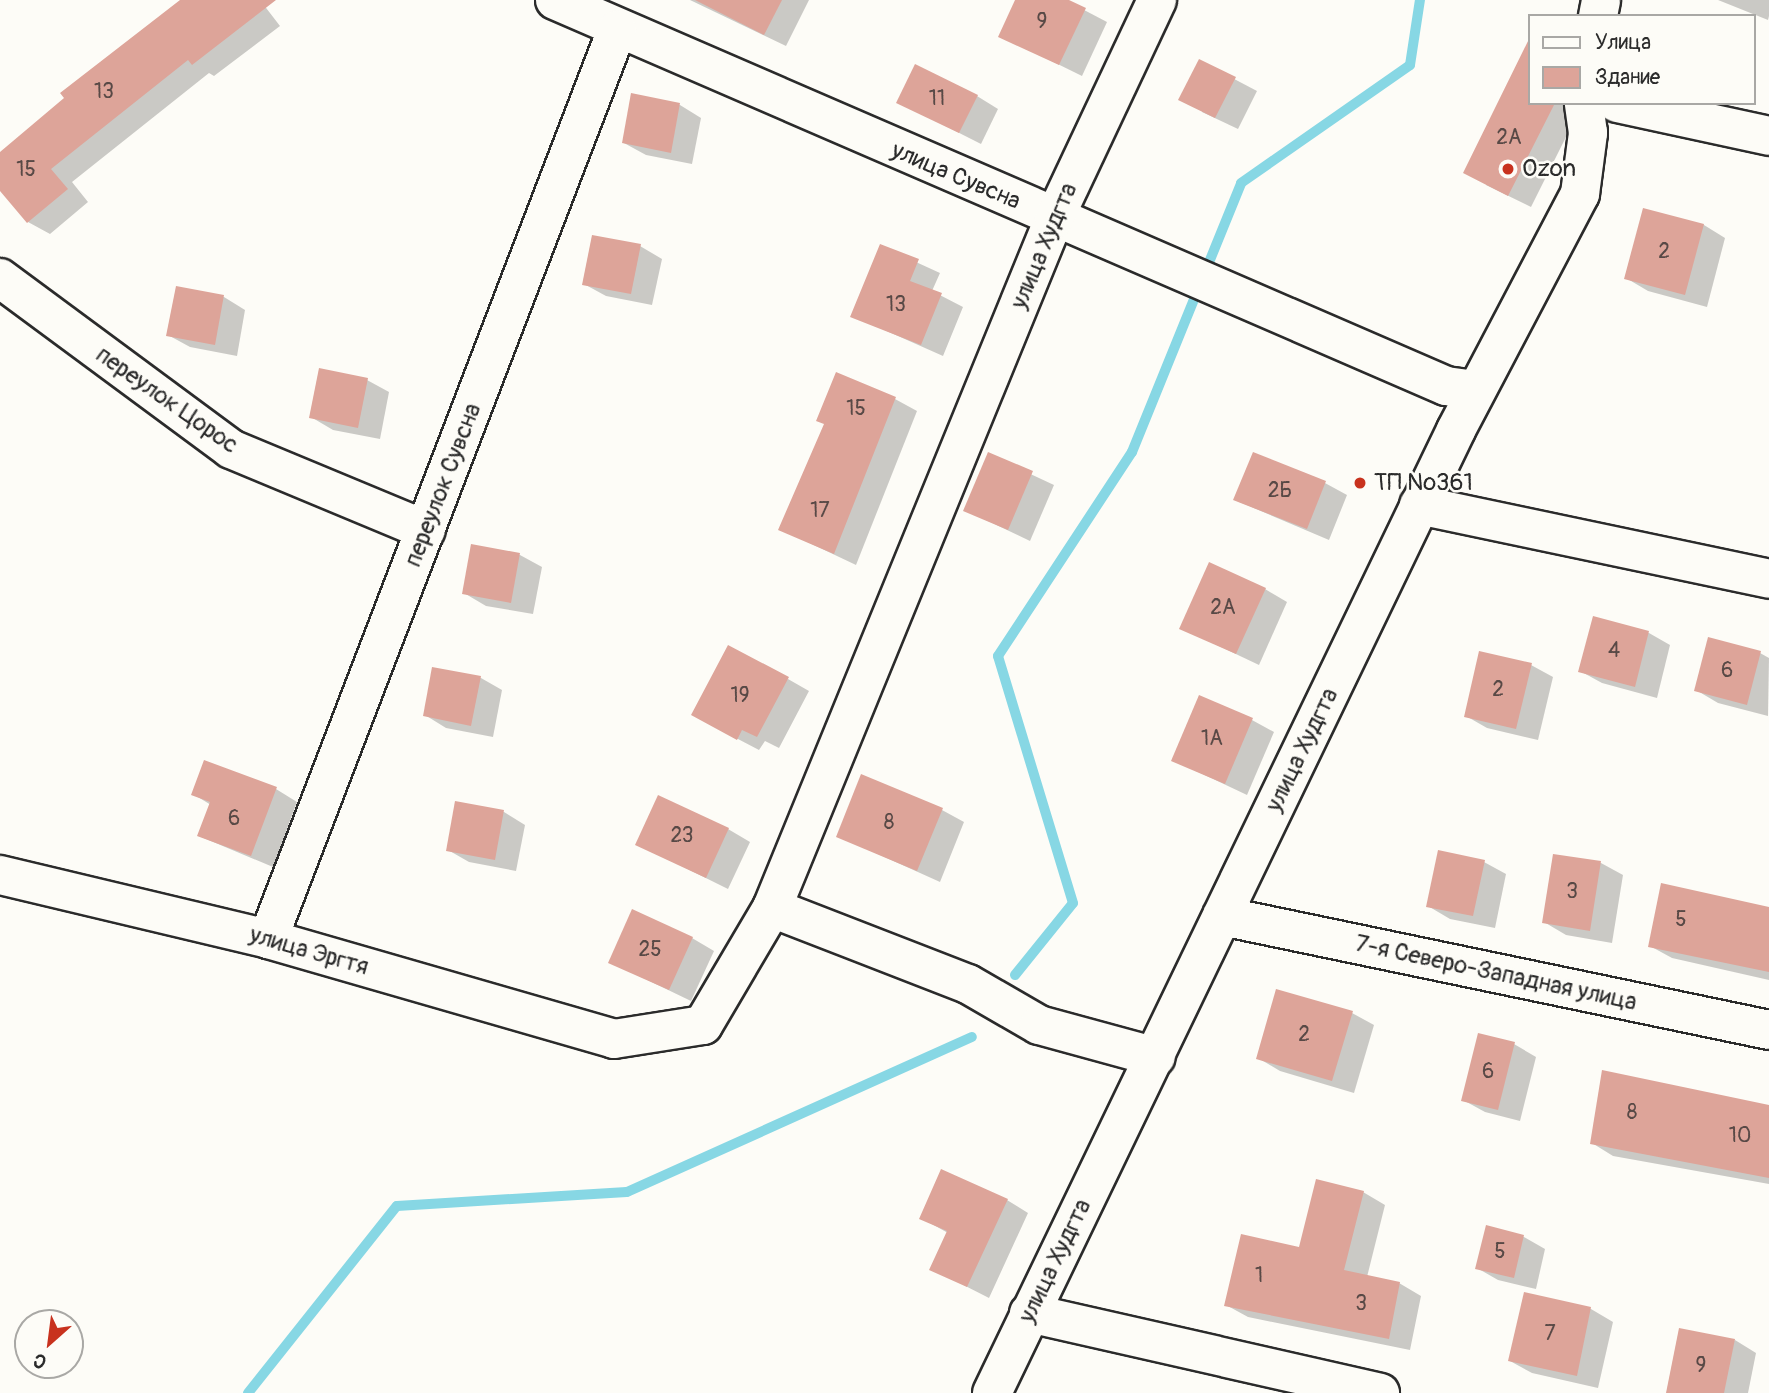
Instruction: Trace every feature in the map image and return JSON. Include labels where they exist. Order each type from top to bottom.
[{"type":"street","name":"улица Сувсна","points":[[555,0],[618,30],[1054,219],[1446,386],[1476,390]]},
{"type":"street","name":"улица Худгта","points":[[614,1039],[703,1025],[772,908],[1054,219],[1157,0]]},
{"type":"street","name":"переулок Сувсна","points":[[268,939],[618,30]]},
{"type":"street","name":"улица Худгта","points":[[992,1393],[1029,1312],[1156,1057],[1419,505],[1476,390],[1580,194],[1588,133],[1584,105]]},
{"type":"street","points":[[1627,105],[1769,136]]},
{"type":"street","name":"переулок Цорос","points":[[0,278],[231,449],[426,530]]},
{"type":"street","points":[[1419,505],[1769,579]]},
{"type":"street","name":"улица Эргтя","points":[[0,875],[268,939],[614,1039]]},
{"type":"street","points":[[772,908],[968,984],[1039,1025],[1156,1057]]},
{"type":"street","name":"7-я Северо-Западная улица","points":[[1222,916],[1769,1030]]},
{"type":"street","points":[[1029,1312],[1380,1393]]},
{"type":"building","points":[[180,0],[276,0],[192,65],[188,60],[51,169],[68,189],[27,223],[0,191],[0,152],[64,98],[60,93]]},
{"type":"building","points":[[695,0],[782,0],[764,35]]},
{"type":"building","points":[[1015,0],[1069,0],[1086,8],[1059,65],[998,37]]},
{"type":"building","points":[[1528,41],[1528,105],[1554,105],[1508,196],[1463,173]]},
{"type":"building","points":[[1199,59],[1236,77],[1215,118],[1178,100]]},
{"type":"building","points":[[915,64],[978,95],[959,133],[896,103]]},
{"type":"building","points":[[631,93],[680,103],[671,153],[622,143]]},
{"type":"building","points":[[1643,208],[1704,224],[1685,295],[1624,279]]},
{"type":"building","points":[[592,235],[641,244],[631,294],[582,285]]},
{"type":"building","points":[[880,244],[919,259],[910,281],[942,293],[921,345],[850,317]]},
{"type":"building","points":[[176,286],[224,295],[215,345],[166,336]]},
{"type":"building","points":[[319,368],[368,378],[358,428],[309,418]]},
{"type":"building","points":[[836,372],[896,397],[834,554],[778,530],[824,424],[816,421]]},
{"type":"building","points":[[988,452],[1033,471],[1008,530],[963,511]]},
{"type":"building","points":[[1253,452],[1326,481],[1307,529],[1233,500]]},
{"type":"building","points":[[471,544],[520,553],[511,603],[462,594]]},
{"type":"building","points":[[1209,562],[1266,588],[1236,654],[1179,629]]},
{"type":"building","points":[[1593,616],[1649,631],[1635,687],[1578,672]]},
{"type":"building","points":[[1708,637],[1761,651],[1747,705],[1694,691]]},
{"type":"building","points":[[728,645],[789,677],[757,737],[742,730],[737,740],[691,715]]},
{"type":"building","points":[[1479,651],[1532,663],[1516,729],[1464,717]]},
{"type":"building","points":[[432,667],[481,676],[471,726],[423,716]]},
{"type":"building","points":[[1199,695],[1253,718],[1225,784],[1171,761]]},
{"type":"building","points":[[204,760],[277,787],[251,856],[197,836],[210,802],[191,795]]},
{"type":"building","points":[[861,774],[943,808],[917,871],[836,837]]},
{"type":"building","points":[[658,795],[729,828],[706,878],[635,845]]},
{"type":"building","points":[[455,801],[504,810],[495,860],[446,851]]},
{"type":"building","points":[[1438,850],[1485,860],[1473,916],[1426,907]]},
{"type":"building","points":[[1553,854],[1601,861],[1590,931],[1542,923]]},
{"type":"building","points":[[1661,883],[1769,907],[1769,972],[1648,947]]},
{"type":"building","points":[[632,909],[693,937],[669,990],[608,963]]},
{"type":"building","points":[[1276,989],[1353,1011],[1332,1081],[1256,1059]]},
{"type":"building","points":[[1478,1033],[1515,1042],[1498,1110],[1461,1101]]},
{"type":"building","points":[[1602,1070],[1769,1105],[1769,1178],[1590,1144]]},
{"type":"building","points":[[941,1169],[1008,1199],[967,1287],[929,1270],[947,1231],[919,1219]]},
{"type":"building","points":[[1316,1179],[1364,1191],[1344,1270],[1400,1282],[1389,1339],[1224,1306],[1241,1234],[1299,1247]]},
{"type":"building","points":[[1486,1225],[1524,1235],[1514,1278],[1475,1269]]},
{"type":"building","points":[[1524,1292],[1591,1307],[1577,1376],[1508,1361]]},
{"type":"building","points":[[1679,1328],[1735,1339],[1724,1393],[1666,1393]]},
{"type":"waterway","points":[[1015,975],[1073,903],[998,656],[1132,452],[1241,183],[1410,65],[1420,0]]},
{"type":"waterway","points":[[248,1393],[397,1206],[627,1192],[972,1037]]},
{"type":"place","name":"Ozon","points":[[1508,169]]},
{"type":"place","name":"ТП №361","points":[[1360,483]]}]
